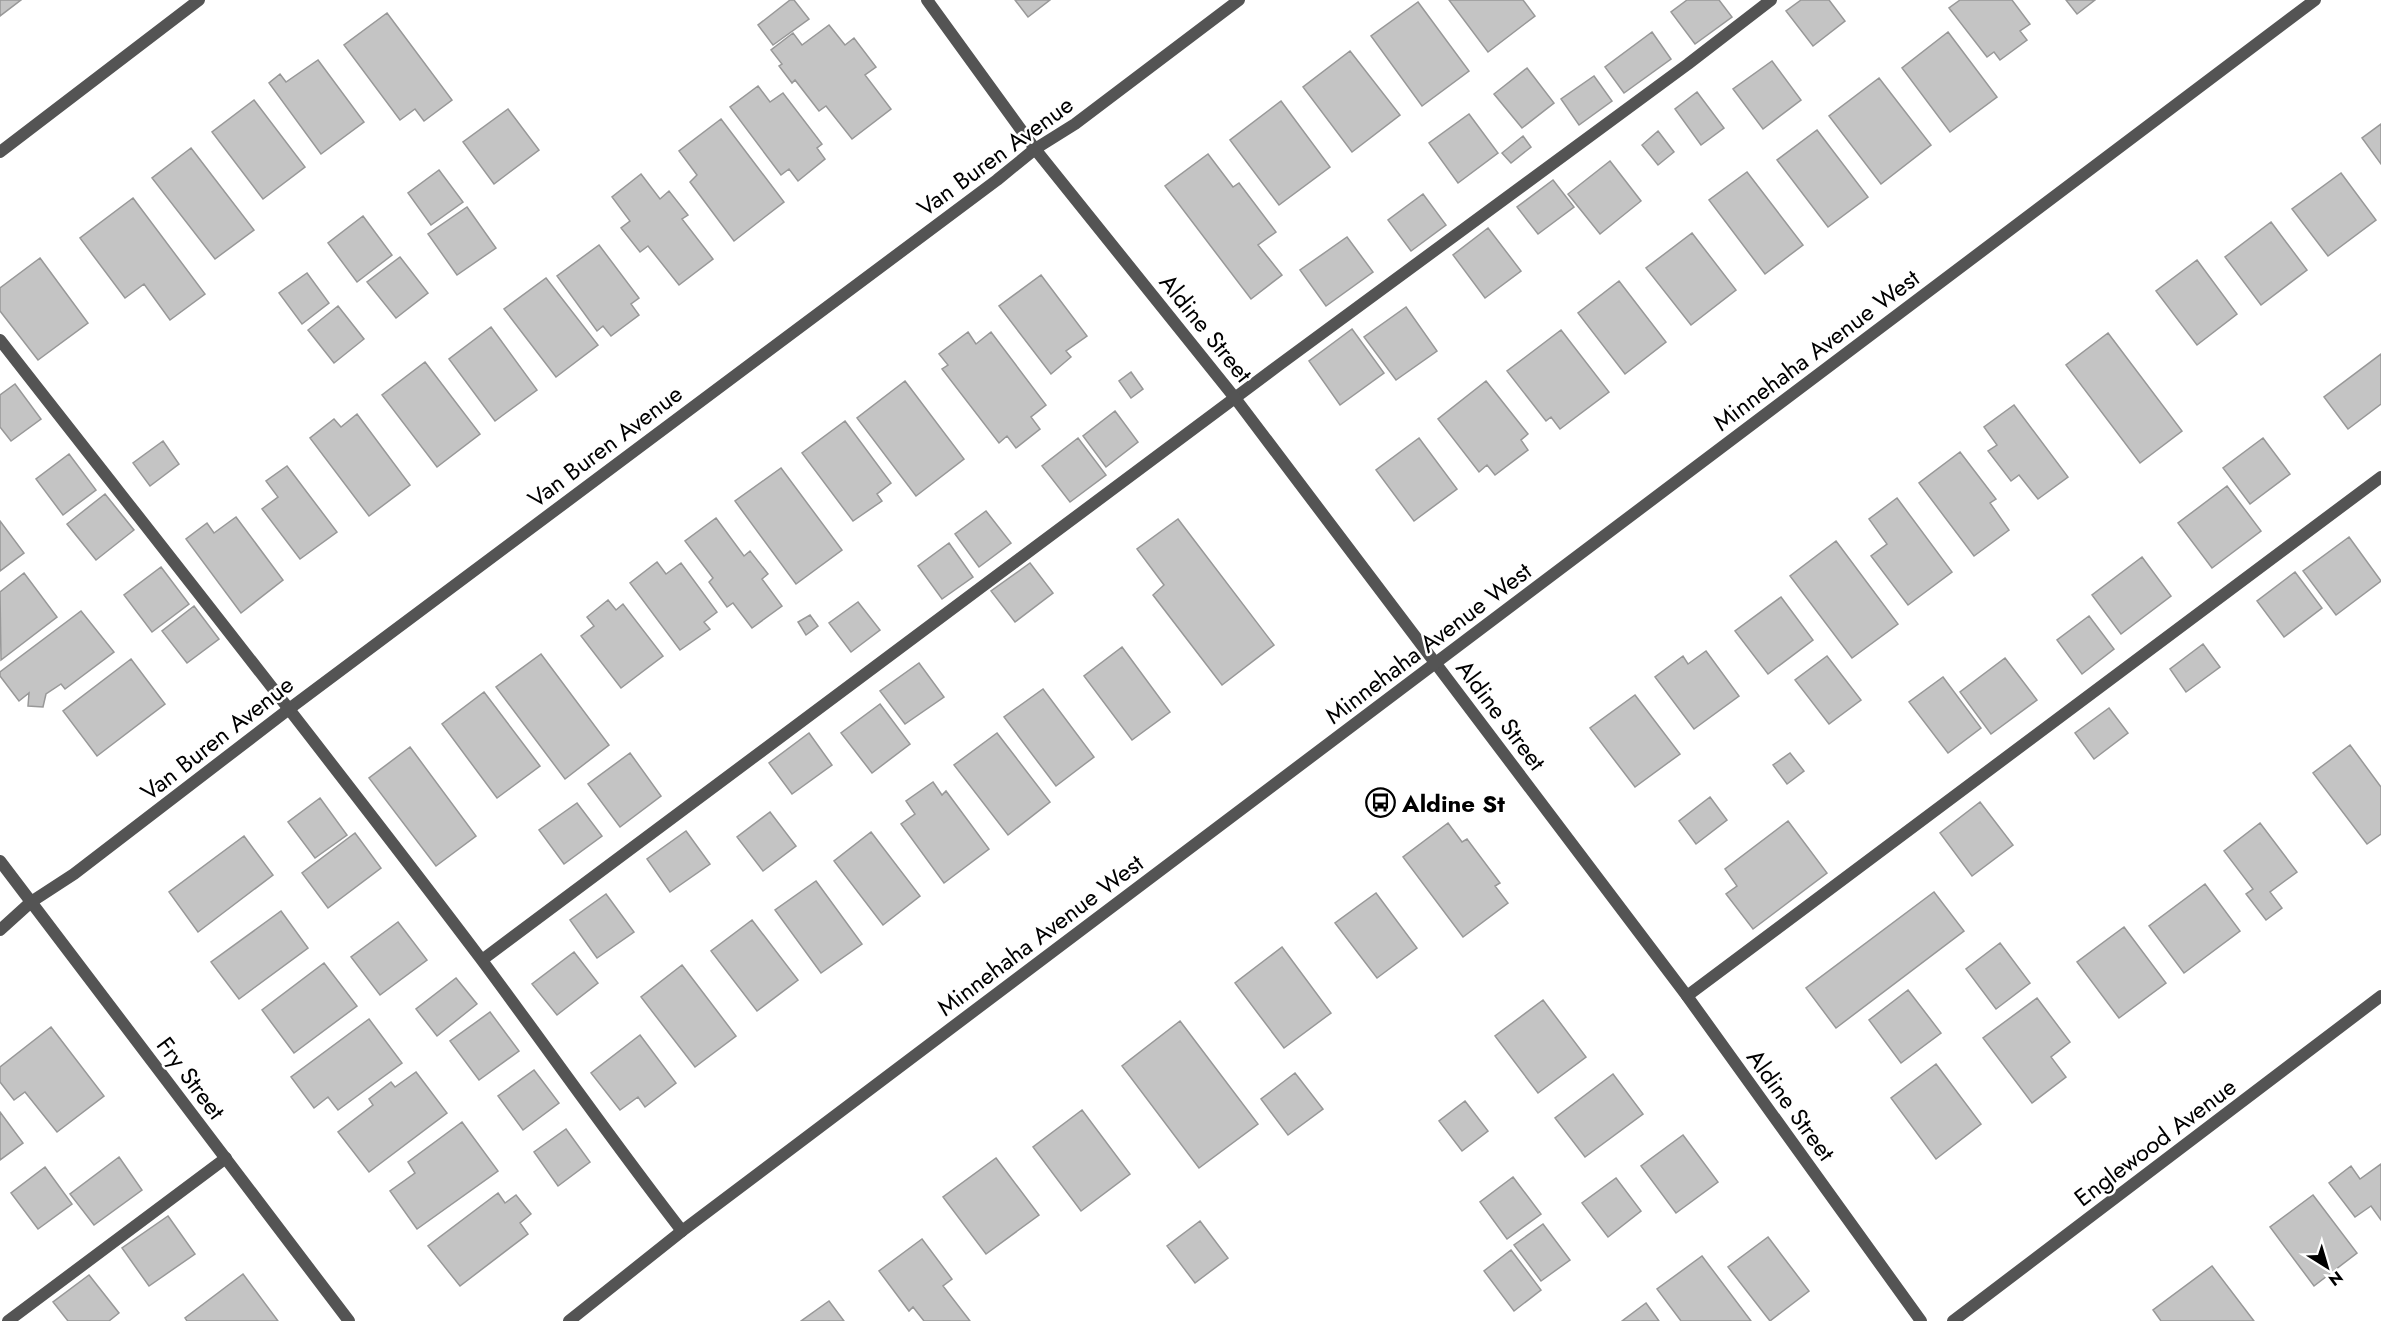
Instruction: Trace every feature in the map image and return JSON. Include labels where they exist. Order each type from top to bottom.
[{"type":"street","points":[[0,152],[199,0]]},
{"type":"street","name":"Aldine Street","points":[[927,0],[1035,149],[1235,398],[1687,996],[1920,1321]]},
{"type":"street","name":"Van Buren Avenue","points":[[0,930],[32,902],[74,874],[289,709],[1035,149],[1076,124],[1239,0]]},
{"type":"street","points":[[482,960],[1771,0]]},
{"type":"street","name":"Minnehaha Avenue West","points":[[569,1321],[682,1231],[2315,0]]},
{"type":"street","points":[[0,340],[482,960],[636,1172],[682,1231]]},
{"type":"street","points":[[1687,996],[2381,477]]},
{"type":"street","name":"Fry Street","points":[[0,861],[349,1321]]},
{"type":"street","name":"Englewood Avenue","points":[[1953,1321],[2381,996]]},
{"type":"street","points":[[8,1321],[226,1158]]},
{"type":"building","points":[[0,0],[21,0],[0,16]]},
{"type":"building","points":[[790,0],[794,0],[809,19],[773,45],[758,25]]},
{"type":"building","points":[[1015,0],[1050,0],[1028,17]]},
{"type":"building","points":[[1449,0],[1523,0],[1535,16],[1488,52]]},
{"type":"building","points":[[1687,0],[1719,0],[1732,17],[1695,44],[1671,12]]},
{"type":"building","points":[[1801,0],[1829,0],[1845,21],[1813,46],[1786,11]]},
{"type":"building","points":[[1960,0],[2012,0],[2030,24],[2020,31],[2027,40],[2000,60],[1994,52],[1987,57],[1949,8]]},
{"type":"building","points":[[2066,0],[2095,0],[2077,14]]},
{"type":"building","points":[[1418,2],[1469,71],[1422,106],[1371,36]]},
{"type":"building","points":[[387,13],[452,100],[424,121],[415,109],[400,120],[344,45]]},
{"type":"building","points":[[829,25],[845,45],[854,38],[876,67],[865,75],[891,109],[852,139],[826,106],[819,111],[795,80],[792,83],[779,66],[782,64],[771,50],[793,33],[802,45]]},
{"type":"building","points":[[1652,32],[1671,59],[1624,93],[1605,67]]},
{"type":"building","points":[[1948,32],[1997,97],[1950,132],[1902,68]]},
{"type":"building","points":[[1350,51],[1400,115],[1352,152],[1303,87]]},
{"type":"building","points":[[318,60],[364,122],[321,154],[269,83],[280,74],[286,82]]},
{"type":"building","points":[[1772,61],[1801,100],[1763,129],[1733,89]]},
{"type":"building","points":[[1527,68],[1554,103],[1522,128],[1494,94]]},
{"type":"building","points":[[1594,76],[1612,101],[1579,125],[1561,99]]},
{"type":"building","points":[[1879,78],[1931,145],[1881,184],[1829,116]]},
{"type":"building","points":[[758,86],[770,102],[783,93],[822,144],[817,148],[825,159],[798,181],[789,169],[781,175],[730,107]]},
{"type":"building","points":[[1697,92],[1724,128],[1701,145],[1675,109]]},
{"type":"building","points":[[254,100],[305,167],[263,199],[212,132]]},
{"type":"building","points":[[1281,101],[1330,167],[1279,205],[1230,140]]},
{"type":"building","points":[[508,109],[539,150],[494,184],[463,142]]},
{"type":"building","points":[[1469,114],[1498,153],[1458,183],[1429,143]]},
{"type":"building","points":[[721,119],[784,202],[734,241],[690,182],[697,175],[679,151]]},
{"type":"building","points":[[2381,124],[2381,164],[2362,138]]},
{"type":"building","points":[[1817,130],[1868,197],[1828,227],[1777,160]]},
{"type":"building","points":[[1658,131],[1674,152],[1658,165],[1642,145]]},
{"type":"building","points":[[1523,136],[1531,147],[1511,163],[1502,153]]},
{"type":"building","points":[[191,148],[254,230],[215,259],[152,178]]},
{"type":"building","points":[[1208,154],[1233,187],[1239,183],[1276,232],[1258,245],[1282,275],[1251,299],[1165,186]]},
{"type":"building","points":[[1610,161],[1641,201],[1600,234],[1568,194]]},
{"type":"building","points":[[439,170],[463,202],[431,225],[408,193]]},
{"type":"building","points":[[1747,172],[1803,245],[1765,274],[1709,200]]},
{"type":"building","points":[[2341,173],[2376,220],[2328,256],[2292,209]]},
{"type":"building","points":[[641,174],[660,199],[669,191],[688,215],[682,219],[713,259],[679,285],[648,246],[640,252],[621,228],[630,221],[612,197]]},
{"type":"building","points":[[1553,180],[1574,207],[1538,234],[1517,207]]},
{"type":"building","points":[[1423,194],[1446,225],[1411,251],[1388,220]]},
{"type":"building","points":[[133,198],[205,294],[170,320],[144,284],[125,298],[80,238]]},
{"type":"building","points":[[467,207],[496,248],[457,275],[428,234]]},
{"type":"building","points":[[363,216],[392,255],[357,282],[328,243]]},
{"type":"building","points":[[2271,222],[2307,270],[2261,305],[2225,257]]},
{"type":"building","points":[[1488,228],[1521,271],[1485,298],[1453,255]]},
{"type":"building","points":[[1692,233],[1736,290],[1691,325],[1646,268]]},
{"type":"building","points":[[1347,237],[1373,272],[1326,306],[1300,270]]},
{"type":"building","points":[[599,245],[639,298],[631,304],[639,315],[611,336],[603,326],[597,331],[557,276]]},
{"type":"building","points":[[400,257],[428,293],[396,318],[367,282]]},
{"type":"building","points":[[40,258],[88,323],[38,360],[0,311],[0,288]]},
{"type":"building","points":[[2197,260],[2237,314],[2197,345],[2156,291]]},
{"type":"building","points":[[307,273],[329,303],[302,324],[279,293]]},
{"type":"building","points":[[1041,275],[1087,336],[1066,351],[1071,357],[1051,374],[999,306]]},
{"type":"building","points":[[546,278],[598,345],[556,377],[504,309]]},
{"type":"building","points":[[1619,281],[1666,342],[1625,374],[1578,313]]},
{"type":"building","points":[[338,306],[364,339],[334,363],[308,330]]},
{"type":"building","points":[[1406,307],[1437,351],[1396,380],[1364,337]]},
{"type":"building","points":[[491,327],[537,390],[495,421],[449,359]]},
{"type":"building","points":[[1352,329],[1384,373],[1340,405],[1309,361]]},
{"type":"building","points":[[1561,330],[1609,392],[1560,429],[1551,417],[1546,421],[1507,371]]},
{"type":"building","points":[[968,332],[976,344],[991,332],[1046,405],[1031,417],[1040,429],[1016,448],[1007,436],[999,443],[942,369],[948,365],[939,354]]},
{"type":"building","points":[[2108,333],[2182,431],[2140,463],[2066,365]]},
{"type":"building","points":[[2381,354],[2381,404],[2348,429],[2324,397]]},
{"type":"building","points":[[425,362],[480,434],[437,467],[382,395]]},
{"type":"building","points":[[1131,372],[1143,389],[1131,398],[1119,381]]},
{"type":"building","points":[[905,381],[964,459],[916,496],[857,418]]},
{"type":"building","points":[[1486,381],[1528,434],[1521,440],[1528,450],[1495,475],[1487,465],[1479,472],[1438,419]]},
{"type":"building","points":[[15,384],[41,419],[11,441],[0,427],[0,395]]},
{"type":"building","points":[[2014,405],[2068,477],[2038,499],[2019,475],[2011,481],[1988,451],[1997,445],[1984,427]]},
{"type":"building","points":[[1115,411],[1138,442],[1106,467],[1083,436]]},
{"type":"building","points":[[357,414],[410,485],[369,516],[310,438],[334,419],[341,427]]},
{"type":"building","points":[[845,421],[891,483],[877,494],[882,501],[853,521],[802,453]]},
{"type":"building","points":[[1078,438],[1106,475],[1070,502],[1042,466]]},
{"type":"building","points":[[1419,438],[1457,489],[1414,521],[1376,470]]},
{"type":"building","points":[[2263,438],[2290,474],[2250,504],[2223,468]]},
{"type":"building","points":[[163,441],[179,464],[150,486],[133,463]]},
{"type":"building","points":[[1960,452],[1996,499],[1990,503],[2009,530],[1974,556],[1919,483]]},
{"type":"building","points":[[69,454],[96,490],[63,515],[36,479]]},
{"type":"building","points":[[287,466],[337,532],[300,559],[262,509],[278,497],[266,481]]},
{"type":"building","points":[[781,468],[842,550],[796,584],[735,501]]},
{"type":"building","points":[[2227,486],[2261,531],[2212,568],[2178,523]]},
{"type":"building","points":[[105,494],[134,530],[96,560],[67,524]]},
{"type":"building","points":[[1897,498],[1952,572],[1908,605],[1871,556],[1887,544],[1869,519]]},
{"type":"building","points":[[986,511],[1011,543],[979,567],[955,534]]},
{"type":"building","points":[[236,517],[283,580],[241,613],[186,539],[207,523],[214,533]]},
{"type":"building","points":[[716,518],[744,556],[750,551],[768,574],[762,579],[782,606],[752,628],[733,603],[727,607],[709,582],[713,578],[685,541]]},
{"type":"building","points":[[1178,519],[1274,645],[1222,685],[1153,595],[1164,585],[1137,549]]},
{"type":"building","points":[[0,521],[24,553],[0,571]]},
{"type":"building","points":[[2349,537],[2381,581],[2336,615],[2303,571]]},
{"type":"building","points":[[1836,541],[1898,624],[1852,658],[1790,576]]},
{"type":"building","points":[[949,543],[973,577],[942,599],[918,566]]},
{"type":"building","points":[[2142,557],[2171,596],[2121,634],[2092,595]]},
{"type":"building","points":[[657,562],[666,574],[681,563],[717,612],[704,622],[710,629],[680,650],[630,583]]},
{"type":"building","points":[[1030,563],[1053,593],[1015,622],[991,591]]},
{"type":"building","points":[[161,567],[189,604],[152,632],[124,595]]},
{"type":"building","points":[[2295,572],[2322,608],[2284,637],[2257,601]]},
{"type":"building","points":[[24,573],[57,617],[1,660],[0,592]]},
{"type":"building","points":[[1781,597],[1813,640],[1768,674],[1735,631]]},
{"type":"building","points":[[608,600],[616,610],[623,604],[663,656],[621,688],[581,636],[594,626],[587,617]]},
{"type":"building","points":[[858,602],[880,630],[851,652],[829,623]]},
{"type":"building","points":[[194,606],[219,639],[187,663],[162,631]]},
{"type":"building","points":[[81,611],[114,652],[65,689],[61,684],[46,694],[43,707],[28,706],[29,693],[19,701],[0,676],[0,672]]},
{"type":"building","points":[[810,615],[818,626],[806,635],[798,622]]},
{"type":"building","points":[[2089,616],[2114,649],[2082,674],[2057,640]]},
{"type":"building","points":[[2203,644],[2220,667],[2186,692],[2170,669]]},
{"type":"building","points":[[1122,647],[1170,712],[1132,740],[1084,676]]},
{"type":"building","points":[[1706,651],[1739,696],[1694,729],[1655,677],[1683,656],[1688,664]]},
{"type":"building","points":[[541,654],[609,745],[565,779],[496,687]]},
{"type":"building","points":[[1827,656],[1861,700],[1829,724],[1795,680]]},
{"type":"building","points":[[2005,658],[2037,700],[1991,734],[1960,692]]},
{"type":"building","points":[[131,659],[165,704],[97,756],[63,711]]},
{"type":"building","points":[[919,663],[944,697],[905,724],[880,691]]},
{"type":"building","points":[[1943,677],[1981,728],[1948,753],[1909,702]]},
{"type":"building","points":[[1043,689],[1094,757],[1056,786],[1004,717]]},
{"type":"building","points":[[484,692],[540,766],[497,798],[442,724]]},
{"type":"building","points":[[1635,695],[1680,754],[1635,787],[1590,728]]},
{"type":"building","points":[[880,704],[910,744],[872,773],[841,733]]},
{"type":"building","points":[[2109,708],[2128,733],[2094,759],[2075,733]]},
{"type":"building","points":[[809,733],[832,765],[792,794],[769,763]]},
{"type":"building","points":[[997,733],[1050,802],[1008,835],[954,765]]},
{"type":"building","points":[[2350,745],[2381,787],[2381,834],[2367,844],[2313,773]]},
{"type":"building","points":[[410,747],[476,836],[436,866],[369,778]]},
{"type":"building","points":[[630,753],[661,796],[620,827],[588,784]]},
{"type":"building","points":[[1790,753],[1804,771],[1787,784],[1773,765]]},
{"type":"building","points":[[933,782],[942,795],[946,791],[989,849],[944,883],[901,824],[915,814],[906,801]]},
{"type":"building","points":[[1710,797],[1727,820],[1696,844],[1679,821]]},
{"type":"building","points":[[320,798],[347,835],[315,858],[288,822]]},
{"type":"building","points":[[1980,802],[2013,845],[1972,876],[1940,833]]},
{"type":"building","points":[[577,803],[602,836],[564,864],[539,830]]},
{"type":"building","points":[[770,812],[796,846],[763,871],[737,837]]},
{"type":"building","points":[[1788,821],[1827,873],[1753,929],[1726,894],[1737,886],[1725,869]]},
{"type":"building","points":[[1448,823],[1462,842],[1467,839],[1500,883],[1495,886],[1508,903],[1463,937],[1403,857]]},
{"type":"building","points":[[2260,823],[2297,872],[2270,892],[2282,908],[2266,920],[2246,894],[2253,889],[2224,851]]},
{"type":"building","points":[[686,831],[710,864],[670,892],[647,859]]},
{"type":"building","points":[[871,832],[920,896],[883,925],[834,861]]},
{"type":"building","points":[[355,833],[381,868],[328,908],[302,873]]},
{"type":"building","points":[[244,836],[273,875],[198,932],[169,892]]},
{"type":"building","points":[[816,881],[862,944],[821,973],[775,910]]},
{"type":"building","points":[[2205,884],[2240,931],[2184,973],[2149,926]]},
{"type":"building","points":[[1934,892],[1964,931],[1836,1028],[1806,988]]},
{"type":"building","points":[[1376,893],[1417,948],[1377,978],[1335,923]]},
{"type":"building","points":[[606,894],[634,932],[597,958],[570,920]]},
{"type":"building","points":[[281,911],[308,948],[239,999],[211,962]]},
{"type":"building","points":[[752,920],[798,980],[757,1011],[711,951]]},
{"type":"building","points":[[398,922],[427,960],[380,995],[351,957]]},
{"type":"building","points":[[2124,927],[2166,983],[2119,1018],[2077,962]]},
{"type":"building","points":[[2000,943],[2030,983],[1996,1009],[1966,969]]},
{"type":"building","points":[[1282,947],[1331,1013],[1284,1048],[1235,983]]},
{"type":"building","points":[[574,952],[598,983],[557,1015],[532,984]]},
{"type":"building","points":[[324,963],[357,1006],[294,1053],[262,1010]]},
{"type":"building","points":[[682,965],[736,1036],[695,1067],[641,997]]},
{"type":"building","points":[[456,978],[477,1004],[437,1036],[416,1009]]},
{"type":"building","points":[[1908,990],[1941,1033],[1901,1063],[1869,1020]]},
{"type":"building","points":[[2037,998],[2070,1042],[2051,1057],[2066,1077],[2032,1103],[1983,1038]]},
{"type":"building","points":[[1543,1000],[1586,1057],[1538,1093],[1495,1036]]},
{"type":"building","points":[[490,1012],[519,1051],[479,1080],[450,1041]]},
{"type":"building","points":[[369,1019],[402,1063],[338,1110],[328,1097],[314,1108],[291,1077]]},
{"type":"building","points":[[1180,1021],[1258,1124],[1199,1168],[1122,1066]]},
{"type":"building","points":[[51,1027],[104,1096],[57,1132],[25,1092],[14,1100],[0,1082],[0,1067]]},
{"type":"building","points":[[640,1035],[676,1083],[645,1107],[638,1097],[620,1110],[591,1073]]},
{"type":"building","points":[[1936,1064],[1981,1124],[1936,1159],[1891,1098]]},
{"type":"building","points":[[534,1070],[559,1103],[523,1130],[498,1096]]},
{"type":"building","points":[[416,1072],[447,1113],[369,1172],[338,1132],[373,1105],[369,1099],[391,1082],[395,1087]]},
{"type":"building","points":[[1295,1073],[1323,1109],[1288,1135],[1261,1099]]},
{"type":"building","points":[[1613,1074],[1643,1114],[1585,1157],[1555,1118]]},
{"type":"building","points":[[1465,1101],[1488,1131],[1462,1151],[1439,1121]]},
{"type":"building","points":[[1082,1110],[1130,1174],[1081,1211],[1033,1147]]},
{"type":"building","points":[[0,1112],[23,1143],[0,1160]]},
{"type":"building","points":[[462,1122],[498,1171],[417,1229],[390,1191],[415,1173],[408,1162]]},
{"type":"building","points":[[566,1129],[590,1162],[558,1186],[534,1152]]},
{"type":"building","points":[[1683,1135],[1718,1182],[1676,1213],[1641,1166]]},
{"type":"building","points":[[119,1157],[142,1190],[94,1225],[70,1194]]},
{"type":"building","points":[[996,1158],[1039,1215],[986,1254],[943,1197]]},
{"type":"building","points":[[2381,1164],[2381,1220],[2371,1206],[2355,1217],[2329,1183],[2351,1166],[2360,1179]]},
{"type":"building","points":[[45,1167],[72,1204],[38,1229],[11,1193]]},
{"type":"building","points":[[1513,1177],[1541,1214],[1507,1239],[1480,1202]]},
{"type":"building","points":[[1616,1178],[1641,1211],[1608,1237],[1582,1203]]},
{"type":"building","points":[[498,1193],[505,1203],[516,1195],[531,1214],[520,1223],[528,1234],[460,1286],[428,1246]]},
{"type":"building","points":[[2313,1195],[2357,1253],[2314,1286],[2270,1227]]},
{"type":"building","points":[[168,1216],[195,1254],[149,1286],[122,1248]]},
{"type":"building","points":[[1200,1221],[1228,1258],[1195,1283],[1167,1246]]},
{"type":"building","points":[[1543,1224],[1570,1260],[1541,1281],[1514,1245]]},
{"type":"building","points":[[1768,1237],[1809,1291],[1770,1321],[1728,1267]]},
{"type":"building","points":[[922,1239],[952,1279],[943,1286],[970,1321],[924,1321],[913,1307],[909,1311],[879,1271]]},
{"type":"building","points":[[1511,1250],[1541,1290],[1514,1311],[1484,1271]]},
{"type":"building","points":[[1702,1256],[1751,1321],[1681,1321],[1657,1289]]},
{"type":"building","points":[[2212,1266],[2254,1321],[2161,1321],[2153,1310]]},
{"type":"building","points":[[243,1274],[278,1321],[187,1321],[185,1318]]},
{"type":"building","points":[[89,1275],[119,1313],[109,1321],[68,1321],[53,1302]]},
{"type":"building","points":[[829,1301],[844,1321],[801,1321]]},
{"type":"building","points":[[1646,1303],[1659,1321],[1622,1321]]},
{"type":"place","name":"Aldine St","points":[[1381,803]]}]
